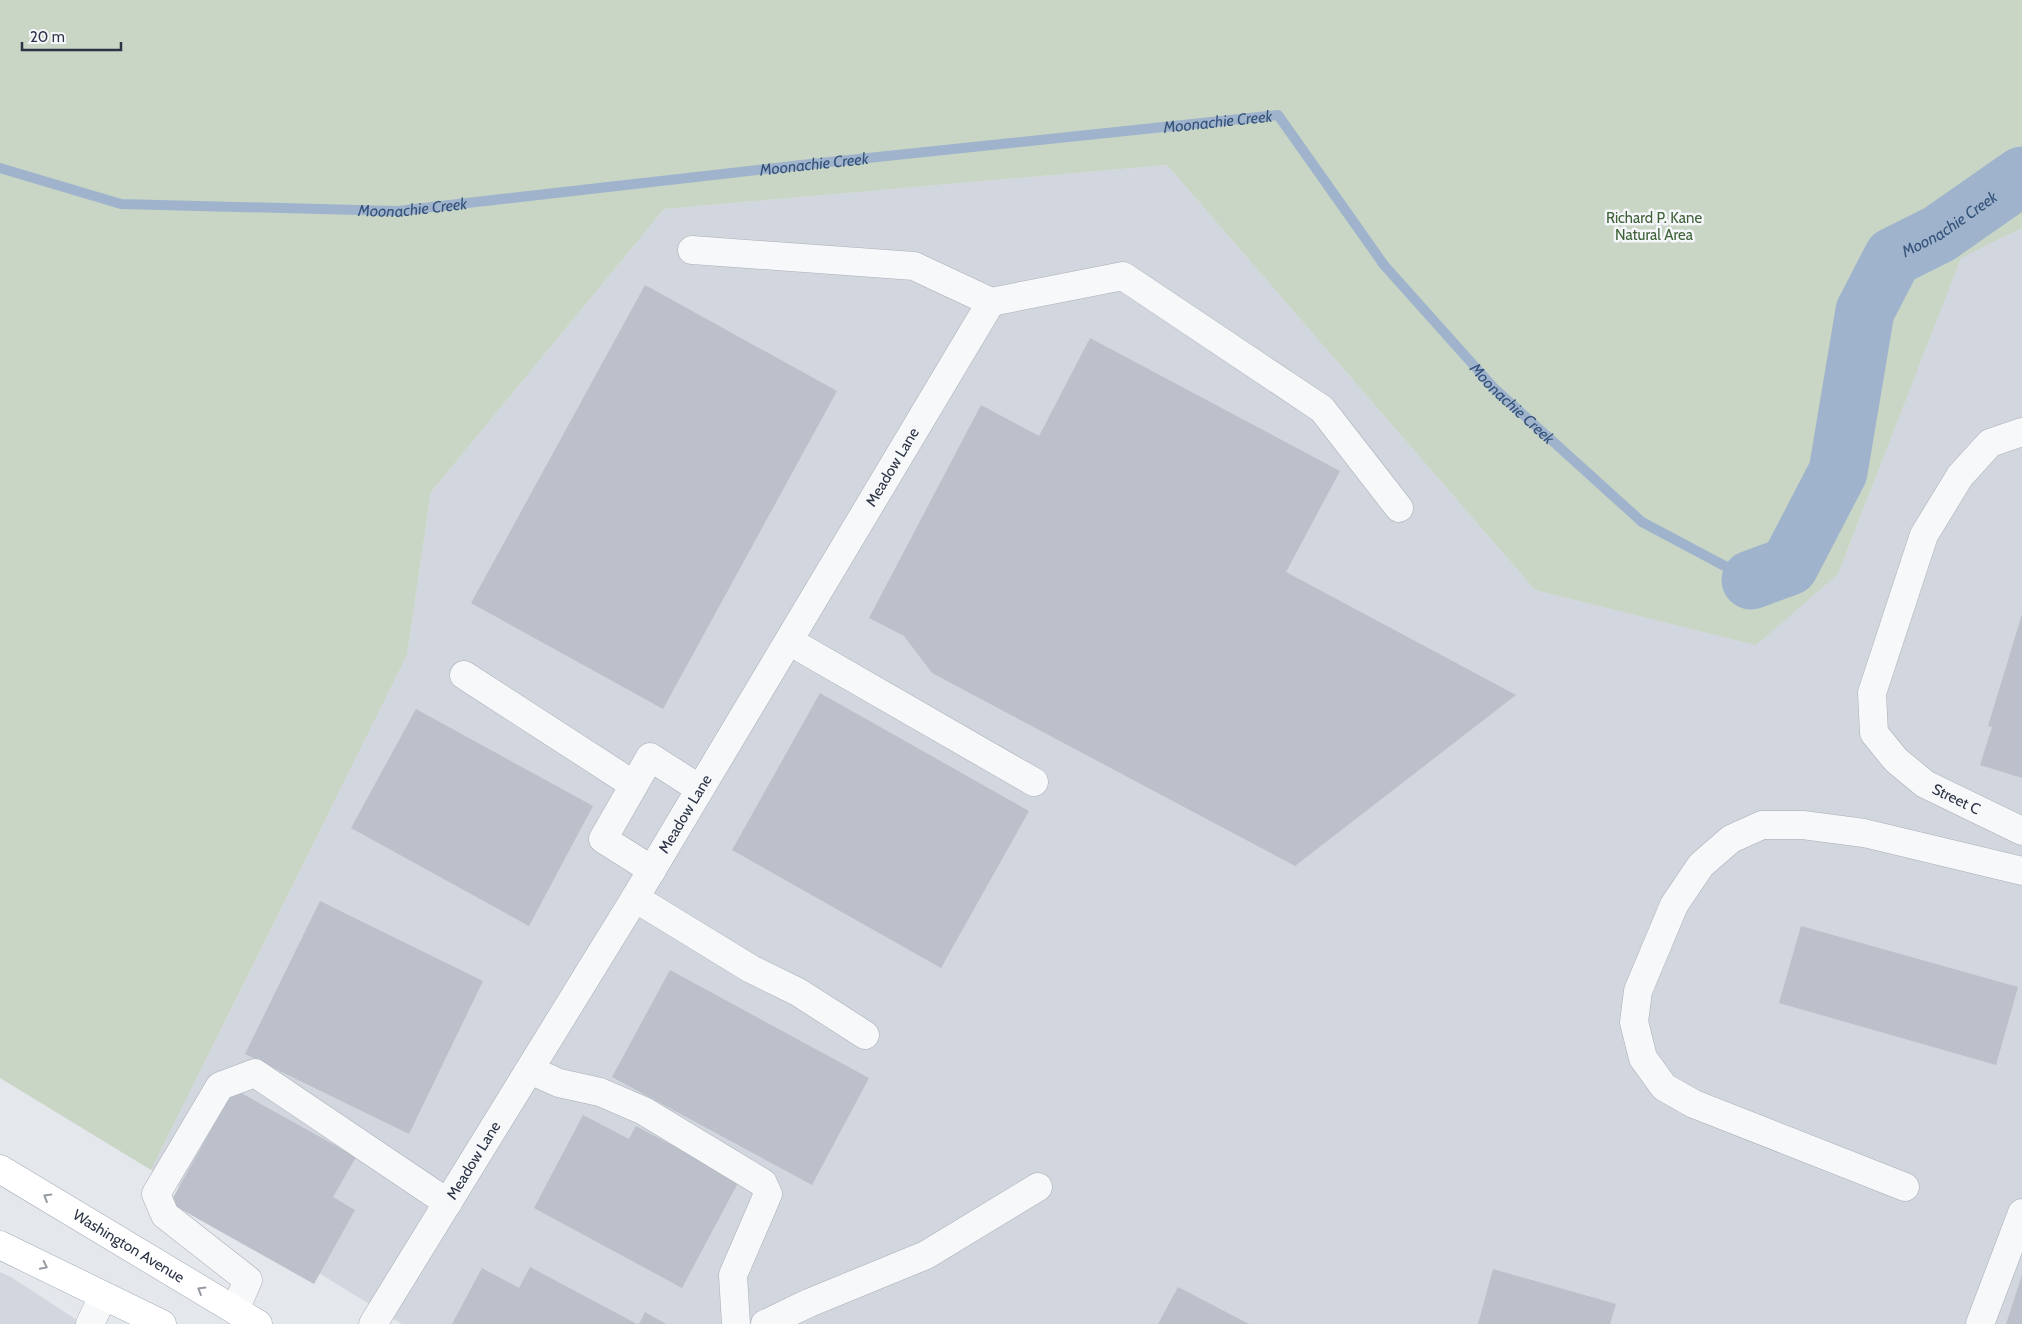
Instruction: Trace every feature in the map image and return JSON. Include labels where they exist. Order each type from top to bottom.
[{"type":"main road","name":"Washington Avenue","points":[[0,1169],[247,1317]]},
{"type":"main road","points":[[0,1245],[162,1324]]},
{"type":"street","points":[[692,250],[914,266],[991,302],[1123,276],[1322,409],[1399,508]]},
{"type":"street","name":"Meadow Lane","points":[[373,1324],[652,870],[991,302]]},
{"type":"street","name":"Street C","points":[[2022,432],[1990,443],[1960,476],[1924,535],[1872,693],[1874,733],[1896,760],[1925,784],[2022,831]]},
{"type":"street","points":[[789,641],[1034,782]]},
{"type":"street","points":[[464,675],[634,785]]},
{"type":"street","points":[[652,870],[603,839],[650,757],[700,789]]},
{"type":"street","points":[[1905,1187],[1694,1104],[1664,1087],[1643,1058],[1634,1022],[1638,991],[1674,905],[1701,865],[1731,839],[1762,825],[1803,825],[1864,833],[2022,871]]},
{"type":"street","points":[[635,898],[751,969],[798,992],[865,1034]]},
{"type":"street","points":[[530,1070],[559,1083],[600,1092],[644,1111],[763,1183],[768,1194],[733,1275],[736,1324]]},
{"type":"street","points":[[247,1317],[248,1280],[165,1215],[156,1194],[220,1086],[255,1073],[448,1203]]},
{"type":"street","points":[[765,1324],[809,1303],[926,1255],[1038,1187]]},
{"type":"street","points":[[1980,1324],[2022,1213]]},
{"type":"street","points":[[90,1324],[103,1296]]},
{"type":"shaded area","points":[[1167,165],[1535,590],[1838,574],[1961,257],[2022,228],[2022,1324],[402,1324],[151,1170],[407,655],[431,492],[664,209]]},
{"type":"shaded area","points":[[0,1272],[11,1277],[83,1324],[0,1324]]},
{"type":"green space","name":"Richard P. Kane Natural Area","points":[[0,0],[2022,0],[2022,228],[1961,258],[1838,574],[1756,645],[1535,590],[1167,165],[664,209],[431,492],[407,655],[151,1170],[0,1078]]},
{"type":"building","points":[[645,285],[837,391],[663,709],[471,603]]},
{"type":"building","points":[[1090,338],[1340,471],[1286,572],[1516,695],[1295,866],[932,673],[904,636],[869,618],[981,405],[1039,436]]},
{"type":"building","points":[[2022,614],[2022,778],[1980,765],[1992,727],[1988,726]]},
{"type":"building","points":[[820,693],[1029,811],[941,968],[732,850]]},
{"type":"building","points":[[416,709],[593,806],[529,926],[351,828]]},
{"type":"building","points":[[320,901],[483,981],[409,1134],[245,1054]]},
{"type":"building","points":[[1801,926],[2018,987],[1996,1065],[1779,1003]]},
{"type":"building","points":[[670,970],[869,1078],[812,1185],[612,1077]]},
{"type":"building","points":[[234,1089],[356,1157],[333,1197],[355,1210],[314,1284],[170,1203]]},
{"type":"building","points":[[583,1115],[629,1139],[636,1126],[739,1181],[682,1288],[534,1208]]},
{"type":"building","points":[[530,1267],[637,1324],[452,1324],[482,1268],[519,1288]]},
{"type":"building","points":[[1493,1269],[1616,1304],[1610,1324],[1478,1324]]},
{"type":"building","points":[[2022,1275],[2022,1324],[2006,1324]]},
{"type":"building","points":[[1178,1287],[1249,1324],[1158,1324]]},
{"type":"building","points":[[645,1312],[666,1324],[639,1324]]},
{"type":"waterway","name":"Moonachie Creek","points":[[0,168],[121,204],[397,211],[801,165],[1278,115],[1384,265],[1494,388],[1642,522],[1751,580]]},
{"type":"waterway","name":"Moonachie Creek","points":[[1751,580],[1789,566],[1838,472],[1865,311],[1893,257],[1939,234],[2022,176]]}]
